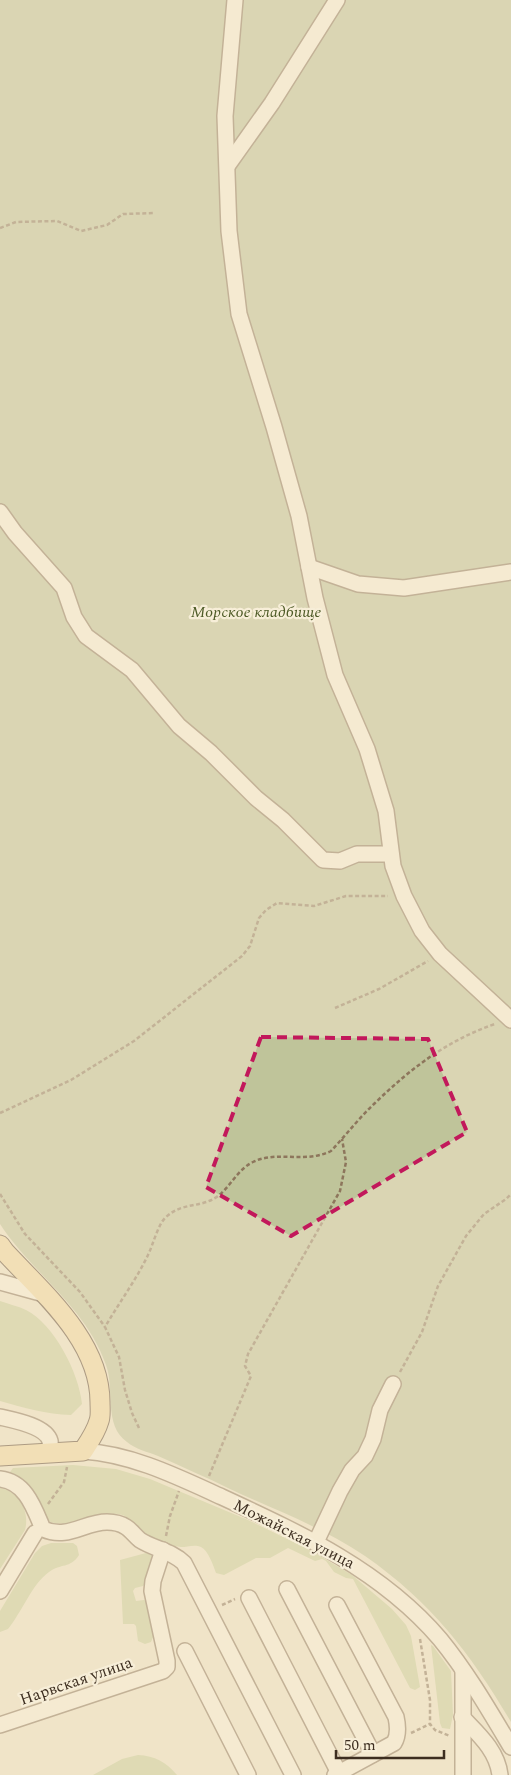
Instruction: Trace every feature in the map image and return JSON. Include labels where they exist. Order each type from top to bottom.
[{"type":"main road","points":[[0,1245],[57,1307],[81,1341],[95,1368],[100,1392],[100,1420],[76,1452]]},
{"type":"main road","name":"Можайская улица","points":[[0,1456],[76,1452]]},
{"type":"street","points":[[235,0],[225,116],[229,231],[239,314],[299,516],[309,567],[335,675],[368,749],[386,811],[393,866],[404,896],[422,932],[440,954],[511,1019]]},
{"type":"street","points":[[228,165],[272,103],[336,0]]},
{"type":"street","points":[[0,512],[15,533],[64,588],[74,617],[86,636],[132,670],[179,726],[211,753],[256,798],[283,820],[323,860],[340,861],[357,854],[391,854]]},
{"type":"street","points":[[309,567],[358,584],[404,588],[511,572]]},
{"type":"street","points":[[0,1282],[44,1294]]},
{"type":"street","points":[[316,1542],[340,1491],[352,1470],[364,1456],[373,1439],[380,1410],[393,1384]]},
{"type":"street","points":[[0,1416],[39,1429],[47,1435],[50,1440],[48,1453]]},
{"type":"street","name":"Можайская улица","points":[[76,1452],[115,1455],[154,1467],[316,1542],[358,1566],[416,1615],[440,1640],[463,1671],[511,1747]]},
{"type":"street","points":[[0,1479],[15,1483],[26,1494],[43,1529],[60,1533],[72,1532],[105,1522],[115,1523],[126,1527],[139,1539],[177,1557],[184,1563],[293,1775]]},
{"type":"street","points":[[0,1591],[35,1533]]},
{"type":"street","name":"Нарвская улица","points":[[0,1725],[163,1670],[167,1666],[152,1591],[153,1581],[163,1550]]},
{"type":"street","points":[[288,1589],[373,1754]]},
{"type":"street","points":[[249,1598],[337,1774],[395,1741],[398,1727],[396,1717],[338,1605]]},
{"type":"street","points":[[185,1651],[248,1775]]},
{"type":"street","points":[[463,1671],[463,1775]]},
{"type":"street","points":[[462,1717],[492,1751],[497,1760],[500,1775]]},
{"type":"path","points":[[0,228],[16,222],[57,221],[81,230],[107,225],[123,214],[154,213]]},
{"type":"path","points":[[0,1113],[71,1080],[134,1042],[242,956],[250,946],[259,918],[276,903],[314,906],[346,896],[404,896]]},
{"type":"path","points":[[335,1008],[379,989],[440,954]]},
{"type":"path","points":[[105,1327],[147,1256],[164,1218],[180,1207],[208,1202],[219,1196],[234,1181],[237,1174],[253,1162],[278,1156],[303,1158],[323,1155],[331,1151],[374,1104],[409,1071],[449,1044],[481,1029],[511,1019]]},
{"type":"path","points":[[204,1489],[252,1376],[245,1366],[248,1354],[340,1191],[346,1162],[342,1139]]},
{"type":"path","points":[[0,1194],[25,1234],[80,1292],[105,1327],[119,1357],[125,1390],[139,1428]]},
{"type":"path","points":[[393,1384],[409,1359],[422,1332],[438,1286],[466,1236],[484,1214],[506,1200],[511,1194]]},
{"type":"path","points":[[38,1517],[64,1482],[76,1452]]},
{"type":"path","points":[[163,1550],[170,1516],[183,1480]]},
{"type":"path","points":[[210,1612],[240,1596],[249,1598]]},
{"type":"path","points":[[416,1615],[430,1700],[430,1724],[435,1730]]},
{"type":"path","points":[[407,1735],[430,1724]]},
{"type":"highlighted area","points":[[261,1037],[428,1039],[467,1132],[291,1236],[206,1187]]},
{"type":"green space","name":"Морское кладбище","points":[[0,0],[511,0],[511,1722],[481,1674],[448,1631],[410,1592],[365,1556],[299,1520],[134,1447],[127,1442],[115,1426],[112,1416],[109,1375],[97,1344],[72,1308],[27,1259],[0,1224]]},
{"type":"green space","points":[[0,1301],[26,1310],[46,1326],[55,1338],[70,1364],[80,1392],[82,1404],[71,1415],[44,1412],[0,1401]]},
{"type":"green space","points":[[73,1465],[116,1469],[150,1479],[248,1520],[310,1550],[352,1575],[392,1609],[406,1625],[411,1636],[420,1687],[415,1690],[410,1688],[353,1579],[334,1572],[326,1561],[322,1559],[315,1561],[288,1548],[270,1558],[256,1558],[224,1575],[216,1573],[208,1554],[201,1547],[181,1547],[158,1541],[150,1537],[123,1515],[101,1515],[76,1522],[59,1524],[50,1522],[31,1490],[20,1478],[10,1472],[13,1468]]},
{"type":"green space","points":[[0,1488],[13,1493],[22,1503],[26,1523],[25,1530],[0,1569]]},
{"type":"green space","points":[[51,1543],[73,1543],[77,1546],[79,1555],[69,1564],[53,1569],[43,1577],[8,1629],[0,1632],[0,1611],[35,1553],[42,1546]]},
{"type":"green space","points":[[146,1553],[152,1555],[153,1558],[145,1584],[135,1588],[133,1591],[136,1601],[146,1601],[154,1635],[151,1642],[145,1644],[138,1641],[134,1624],[123,1624],[120,1560]]},
{"type":"green space","points":[[431,1645],[451,1671],[453,1715],[450,1729],[442,1728],[440,1723]]},
{"type":"green space","points":[[138,1755],[160,1760],[177,1775],[93,1775],[122,1759]]}]
